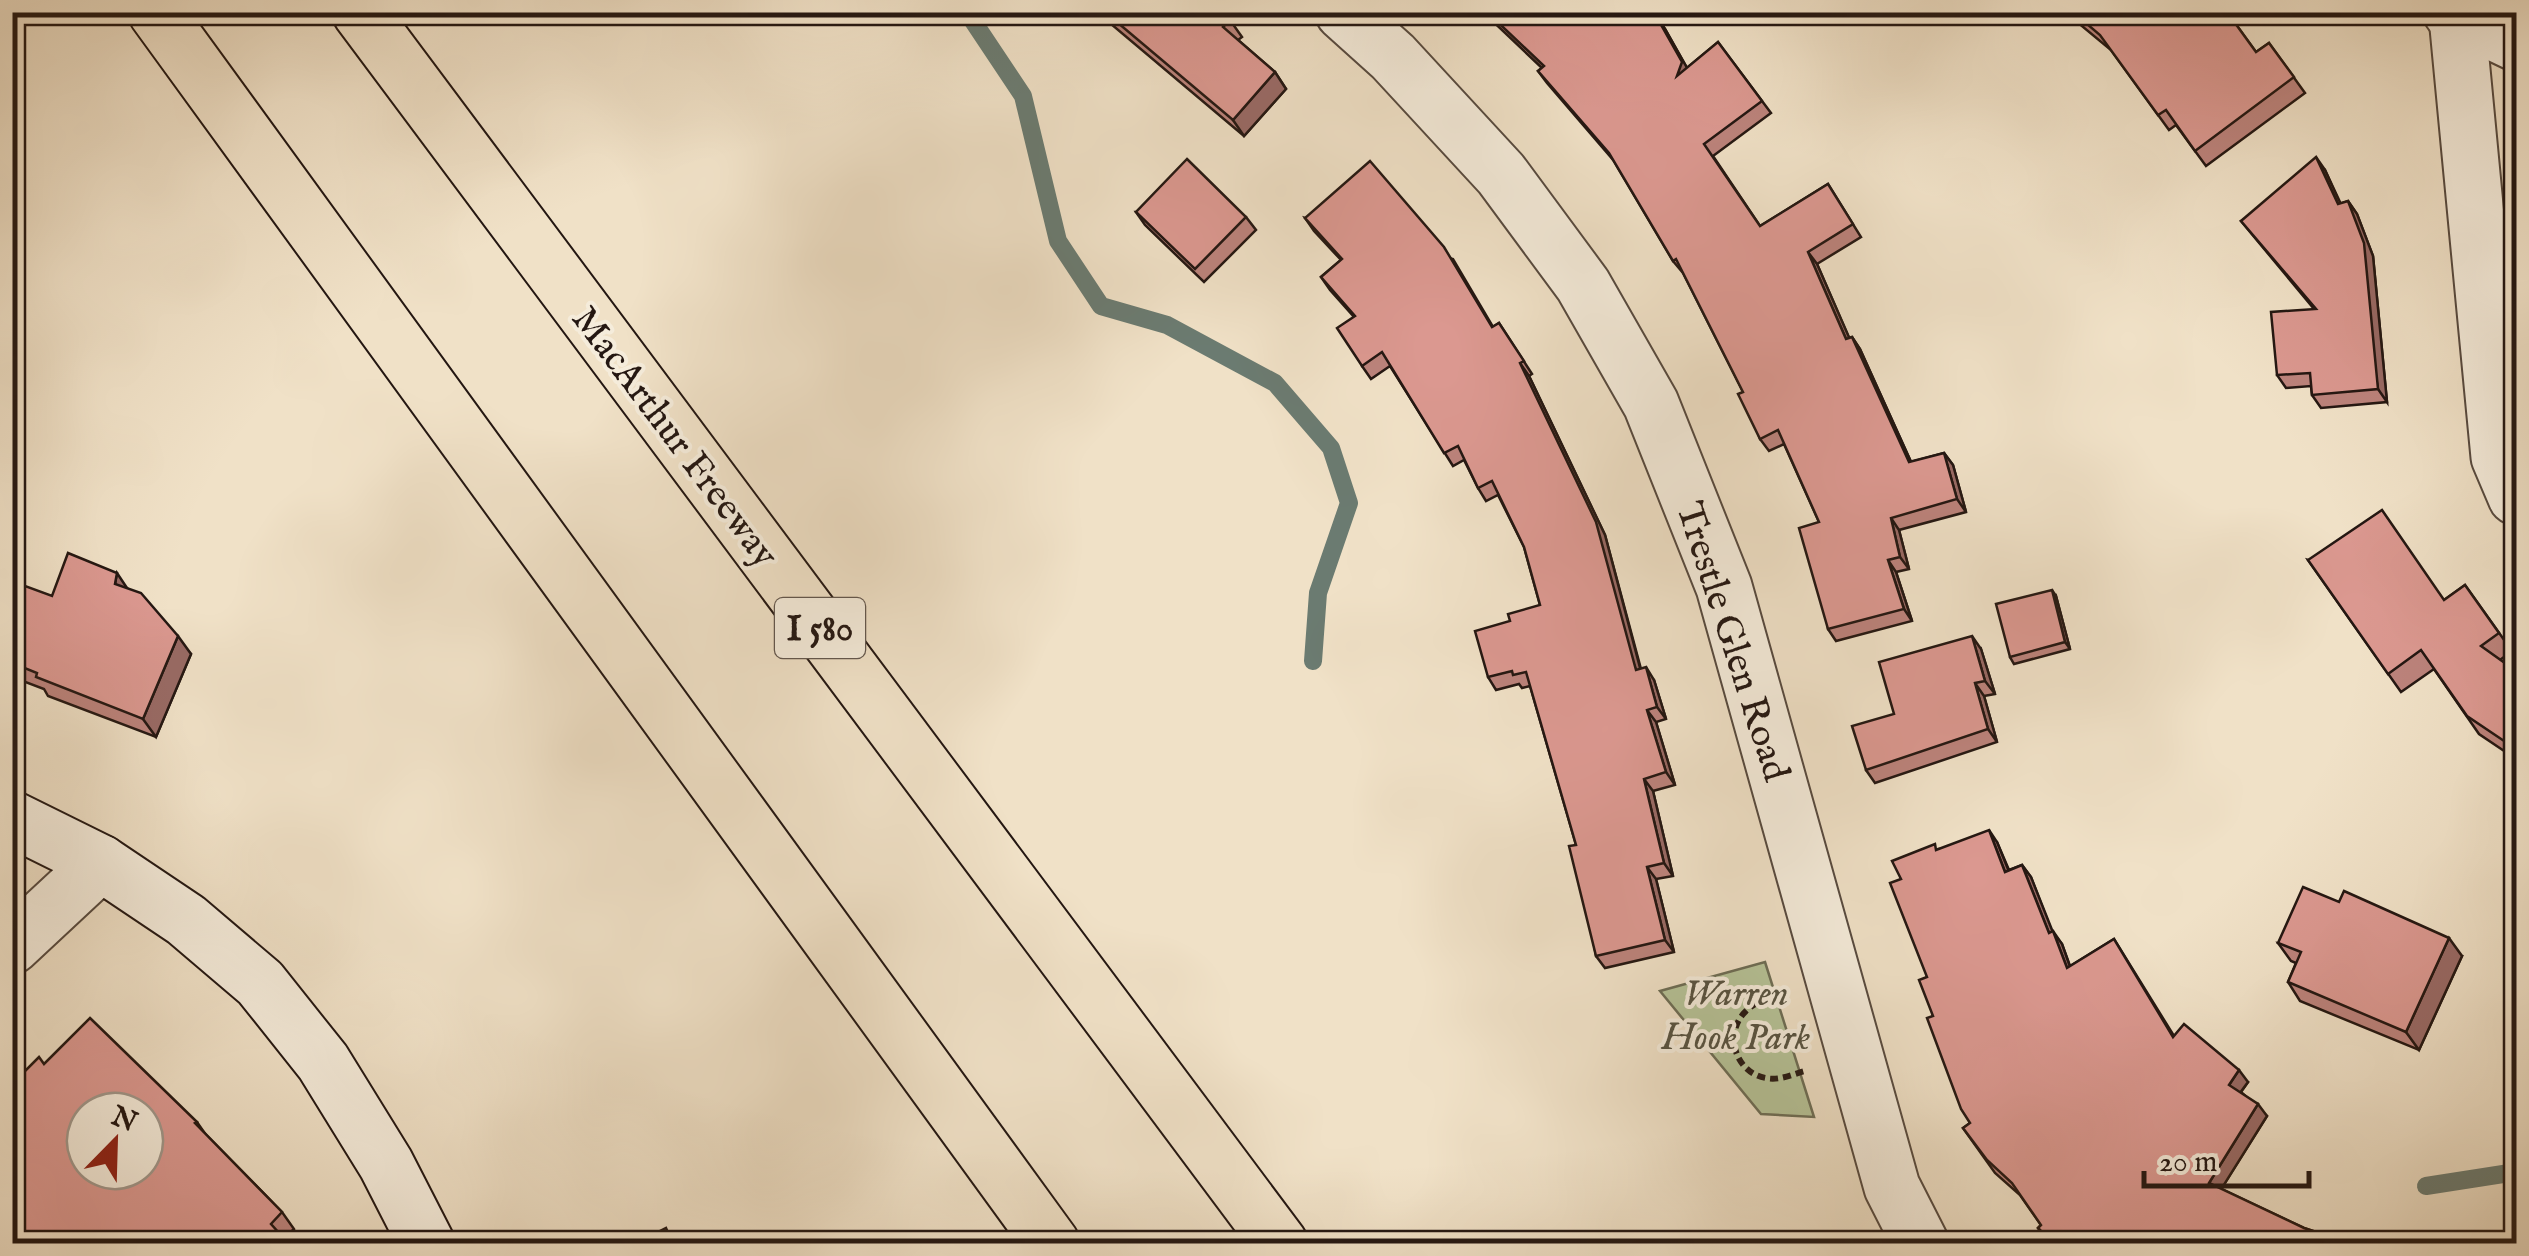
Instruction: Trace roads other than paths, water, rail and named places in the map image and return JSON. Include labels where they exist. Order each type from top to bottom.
[{"type":"highway","points":[[156,12],[1052,1244]]},
{"type":"highway","name":"MacArthur Freeway","points":[[360,12],[1280,1244]]},
{"type":"street","name":"Trestle Glen Road","points":[[1343,12],[1392,56],[1500,174],[1582,286],[1650,404],[1724,587],[1892,1187],[1921,1244]]},
{"type":"street","points":[[2454,15],[2516,43]]},
{"type":"street","points":[[2454,15],[2499,457],[2516,497]]},
{"type":"street","points":[[12,819],[101,863],[186,920],[260,983],[323,1062],[386,1164],[427,1244]]},
{"type":"street","points":[[12,946],[101,863]]},
{"type":"waterway","points":[[967,12],[1023,96],[1058,241],[1101,306],[1167,325],[1275,383],[1331,448],[1349,503],[1318,593],[1313,661]]},
{"type":"waterway","points":[[2426,1186],[2516,1172]]},
{"type":"park label","name":"Warren Hook Park","points":[[1736,1014]]}]
